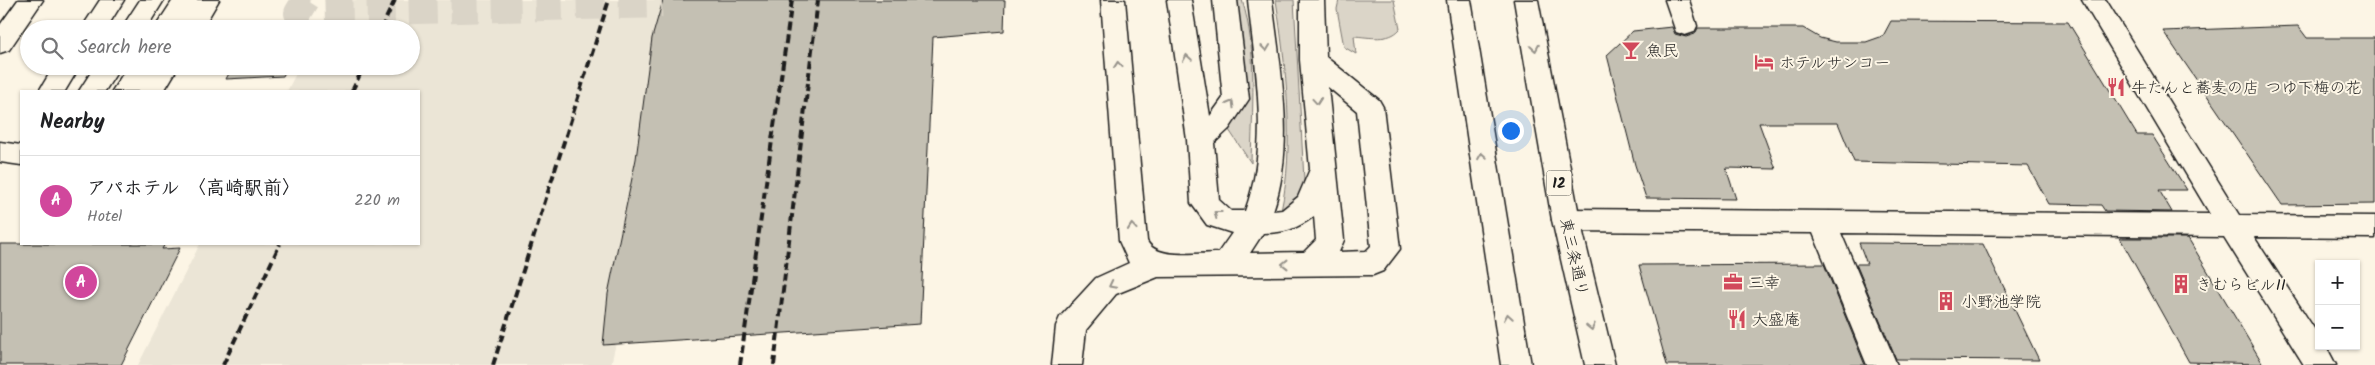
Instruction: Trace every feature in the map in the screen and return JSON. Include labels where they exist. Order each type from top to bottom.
[{"type":"street","points":[[0,44],[31,0]]},
{"type":"street","points":[[99,20],[112,0]]},
{"type":"street","points":[[139,20],[152,0]]},
{"type":"street","points":[[172,20],[185,0]]},
{"type":"street","points":[[195,20],[207,0]]},
{"type":"street","points":[[1113,0],[1133,241],[1140,256],[1156,265]]},
{"type":"street","points":[[1179,0],[1200,140],[1205,203],[1217,217],[1230,222],[1289,220],[1309,204],[1322,171]]},
{"type":"street","points":[[1200,140],[1220,122],[1236,99],[1225,0]]},
{"type":"street","points":[[1226,265],[1255,222],[1263,200],[1270,153],[1272,105],[1260,0]]},
{"type":"street","points":[[1311,264],[1325,251],[1330,240],[1313,60],[1314,16],[1312,0]]},
{"type":"street","points":[[1459,0],[1462,30],[1516,365]]},
{"type":"street","name":"東三条通り","points":[[1526,0],[1566,220],[1600,365]]},
{"type":"street","points":[[1677,0],[1685,26]]},
{"type":"street","points":[[2094,0],[2231,225],[2321,365]]},
{"type":"street","points":[[1067,365],[1071,326],[1106,286],[1156,265],[1373,263],[1386,249],[1370,107],[1313,60]]},
{"type":"street","points":[[53,90],[62,75]]},
{"type":"street","points":[[93,90],[102,75]]},
{"type":"street","points":[[126,90],[136,75]]},
{"type":"street","points":[[152,90],[161,75]]},
{"type":"street","points":[[0,152],[20,155]]},
{"type":"street","points":[[0,171],[20,170]]},
{"type":"street","points":[[1566,220],[2375,227]]},
{"type":"street","points":[[1822,222],[1882,365]]},
{"type":"shaded area","points":[[336,0],[693,0],[611,365],[138,365],[199,245],[420,245],[420,90],[288,90],[295,75],[420,75],[420,20],[325,20]]},
{"type":"shaded area","points":[[1235,0],[1242,0],[1250,39],[1253,81],[1251,163],[1227,127],[1239,48],[1238,16]]},
{"type":"shaded area","points":[[1276,0],[1294,0],[1304,180],[1302,192],[1298,199],[1281,211],[1288,160],[1288,106]]},
{"type":"shaded area","points":[[1339,0],[1394,0],[1400,29],[1385,37],[1354,36],[1356,54],[1344,47],[1337,9]]},
{"type":"building","points":[[663,0],[1005,0],[1004,31],[933,37],[920,324],[603,345],[608,294],[636,159],[652,38]]},
{"type":"building","points":[[1891,21],[2068,22],[2137,135],[2152,135],[2187,190],[2159,190],[2172,212],[2105,211],[2101,205],[2049,204],[2028,166],[1854,162],[1838,123],[1759,123],[1776,169],[1726,168],[1736,199],[1646,198],[1635,165],[1607,55],[1633,31],[1672,27],[1675,34],[1686,37],[1695,34],[1698,28],[1803,28],[1820,38],[1836,42],[1866,42],[1883,36]]},
{"type":"building","points":[[2298,26],[2307,38],[2375,38],[2375,204],[2282,205],[2163,31]]},
{"type":"building","points":[[228,75],[284,75],[283,76],[226,79]]},
{"type":"building","name":"きむらビルII","points":[[2120,238],[2188,238],[2263,364],[2189,362]]},
{"type":"building","name":"小野池学院","points":[[1859,243],[1983,244],[2039,360],[1896,359],[1856,264],[1867,264]]},
{"type":"building","points":[[0,244],[164,245],[162,249],[180,248],[121,365],[0,365]]},
{"type":"building","points":[[1824,264],[1865,365],[1667,365],[1639,265]]},
{"type":"tunnel","points":[[306,0],[298,13],[662,4]]},
{"type":"railway","points":[[385,20],[395,0]]},
{"type":"railway","points":[[493,365],[609,0]]},
{"type":"railway","points":[[740,365],[792,0]]},
{"type":"railway","points":[[774,365],[818,0]]},
{"type":"railway","points":[[352,90],[360,75]]},
{"type":"railway","points":[[223,365],[280,245]]},
{"type":"place","name":"魚民","points":[[1631,50]]},
{"type":"place","name":"ホテルサンコー","points":[[1764,62]]},
{"type":"place","name":"牛たんと蕎麦の店 つゆ下梅の花","points":[[2116,87]]},
{"type":"place","name":"アパホテル 〈高崎駅前〉","points":[[81,282]]},
{"type":"place","name":"三幸","points":[[1733,282]]},
{"type":"place","name":"きむらビルII","points":[[2181,284]]},
{"type":"place","name":"小野池学院","points":[[1946,301]]},
{"type":"place","name":"大盛庵","points":[[1737,319]]}]
